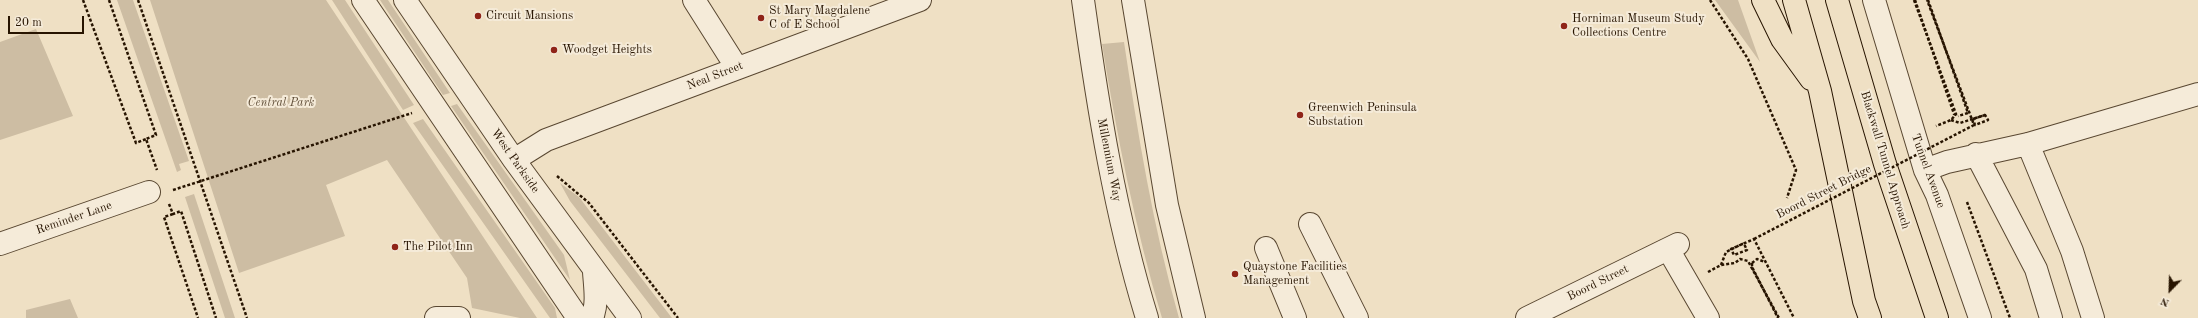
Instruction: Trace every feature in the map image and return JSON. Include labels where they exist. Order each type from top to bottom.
[{"type":"highway","points":[[1763,0],[1782,39],[1820,91]]},
{"type":"highway","points":[[1794,0],[1820,91],[1864,301],[1870,318]]},
{"type":"highway","name":"Blackwall Tunnel Approach","points":[[1837,0],[1885,164],[1937,318]]},
{"type":"street","points":[[362,0],[578,318]]},
{"type":"street","name":"West Parkside","points":[[405,0],[514,160],[594,272],[630,318]]},
{"type":"street","points":[[694,0],[737,68]]},
{"type":"street","name":"Neal Street","points":[[514,160],[546,140],[920,0]]},
{"type":"street","name":"Millennium Way","points":[[1083,0],[1096,91],[1124,235],[1147,318]]},
{"type":"street","points":[[1135,0],[1167,205],[1194,318]]},
{"type":"street","name":"Tunnel Avenue","points":[[1874,0],[1925,170],[1937,195],[1980,318]]},
{"type":"street","points":[[1925,170],[1976,154],[2028,144],[2198,94]]},
{"type":"street","points":[[2028,144],[2072,251],[2092,318]]},
{"type":"street","points":[[1976,154],[2036,269],[2051,318]]},
{"type":"street","name":"Reminder Lane","points":[[0,244],[160,189]]},
{"type":"street","points":[[1310,224],[1357,318]]},
{"type":"street","name":"Boord Street","points":[[1527,318],[1673,246],[1688,283]]},
{"type":"street","points":[[1266,248],[1295,318]]},
{"type":"street","points":[[592,318],[596,291],[594,272]]},
{"type":"street","points":[[1688,283],[1708,318]]},
{"type":"street","points":[[436,318],[459,318]]},
{"type":"path","points":[[83,0],[136,142],[156,135],[109,0]]},
{"type":"path","points":[[138,0],[201,180],[247,318]]},
{"type":"path","points":[[1710,0],[1748,59],[1796,170],[1787,198]]},
{"type":"path","points":[[1914,1],[1954,114],[1958,116],[1965,115],[1968,113],[1928,0]]},
{"type":"path","points":[[1928,0],[1975,125]]},
{"type":"path","points":[[1914,1],[1956,114],[1950,120],[1931,129]]},
{"type":"path","points":[[160,189],[201,180],[415,113]]},
{"type":"path","name":"Boord Street Bridge","points":[[1721,265],[1726,252],[1729,250],[1736,247],[1742,244],[1744,244],[1747,250],[1734,255],[1731,249],[1975,125],[1988,120],[1985,115],[1973,119]]},
{"type":"path","points":[[1950,120],[1960,123],[1973,119],[1975,125]]},
{"type":"path","points":[[146,139],[160,189],[173,214]]},
{"type":"path","points":[[553,173],[572,187],[594,208],[678,318]]},
{"type":"path","points":[[1965,198],[2010,318]]},
{"type":"path","points":[[198,318],[164,217],[181,211],[216,318]]},
{"type":"path","points":[[1754,238],[1794,318]]},
{"type":"path","points":[[1688,283],[1721,265],[1735,263],[1740,259],[1748,261],[1751,264],[1779,318]]},
{"type":"path","points":[[1779,318],[1752,267],[1752,262],[1758,259],[1764,260],[1794,318]]},
{"type":"green space","points":[[117,0],[133,0],[189,161],[179,164],[181,170],[177,172]]},
{"type":"green space","name":"Central Park","points":[[150,0],[326,0],[537,318],[520,318],[472,308],[467,278],[387,160],[326,185],[345,236],[239,273]]},
{"type":"green space","points":[[332,0],[345,0],[414,105],[403,110]]},
{"type":"green space","points":[[380,0],[388,0],[450,93],[443,95]]},
{"type":"green space","points":[[1715,0],[1738,0],[1760,62]]},
{"type":"green space","points":[[36,29],[73,116],[0,140],[0,42]]},
{"type":"green space","points":[[1124,42],[1154,215],[1161,250],[1179,318],[1162,318],[1143,250],[1120,147],[1102,44]]},
{"type":"green space","points":[[457,104],[564,255],[570,280],[451,106]]},
{"type":"green space","points":[[423,119],[555,308],[557,318],[550,318],[413,123]]},
{"type":"green space","points":[[560,183],[579,197],[672,318],[660,318],[570,201]]},
{"type":"green space","points":[[194,194],[235,318],[225,318],[185,197]]},
{"type":"green space","points":[[70,299],[78,318],[26,318],[26,310]]},
{"type":"place","name":"Circuit Mansions","points":[[478,16]]},
{"type":"place","name":"St Mary Magdalene C of E School","points":[[761,18]]},
{"type":"place","name":"Horniman Museum Study Collections Centre","points":[[1564,26]]},
{"type":"place","name":"Woodget Heights","points":[[554,50]]},
{"type":"place","name":"Greenwich Peninsula Substation","points":[[1300,115]]},
{"type":"place","name":"The Pilot Inn","points":[[395,247]]},
{"type":"place","name":"Quaystone Facilities Management","points":[[1235,274]]}]
